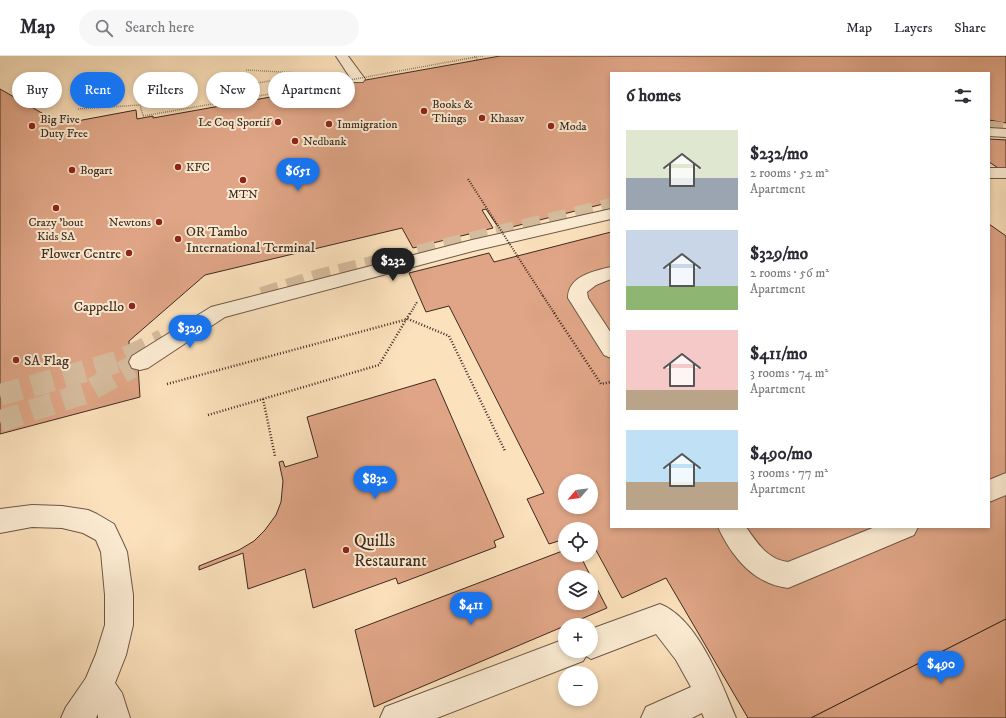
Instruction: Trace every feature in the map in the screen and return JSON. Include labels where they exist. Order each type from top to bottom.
[{"type":"street","points":[[342,56],[358,79]]},
{"type":"street","points":[[990,132],[1006,133]]},
{"type":"street","points":[[990,173],[1006,173]]},
{"type":"street","points":[[140,362],[218,312],[472,246],[610,214]]},
{"type":"street","points":[[610,273],[594,278],[580,288],[577,294],[578,298],[610,348]]},
{"type":"street","points":[[990,491],[1006,484]]},
{"type":"street","points":[[0,521],[32,516],[62,517],[88,522],[105,532],[114,552],[119,594],[119,625],[111,655],[97,689],[76,718]]},
{"type":"street","points":[[732,528],[749,553],[762,567],[776,574],[788,576],[903,528]]},
{"type":"street","points":[[598,641],[660,618],[668,624],[687,650],[684,712]]},
{"type":"street","points":[[396,718],[558,657]]},
{"type":"street","points":[[97,689],[108,697],[113,706],[114,718]]},
{"type":"path","points":[[355,80],[483,56]]},
{"type":"path","points":[[246,70],[281,72]]},
{"type":"path","points":[[78,109],[140,105],[143,117],[268,95]]},
{"type":"path","points":[[468,179],[601,384],[610,382]]},
{"type":"path","points":[[208,415],[379,365],[417,302]]},
{"type":"path","points":[[167,384],[408,319],[449,336],[505,451]]},
{"type":"path","points":[[263,399],[275,456]]},
{"type":"building","name":"OR Tambo International Terminal","points":[[500,56],[1006,56],[1006,123],[990,120],[990,72],[610,72],[610,202],[500,230],[486,209],[482,210],[493,228],[413,248],[402,228],[205,275],[129,341],[129,351],[137,350],[140,397],[0,434],[0,89],[12,96],[12,108],[33,108],[61,124],[136,110],[137,119],[153,116],[153,118],[209,108],[260,108],[260,99],[268,97],[268,108],[355,108],[355,82]]},
{"type":"building","points":[[990,139],[1006,140],[1006,173],[990,163]]},
{"type":"building","points":[[990,225],[1006,236],[1006,619],[811,718],[748,718],[666,578],[622,598],[598,554],[598,522],[558,522],[558,541],[549,544],[527,499],[544,493],[449,306],[426,312],[409,273],[489,253],[494,262],[610,232],[610,528],[990,528]]},
{"type":"building","points":[[435,379],[504,537],[494,541],[496,547],[398,584],[396,578],[313,608],[305,569],[248,589],[243,553],[199,570],[199,566],[239,550],[254,541],[265,530],[276,515],[281,502],[283,481],[279,462],[283,461],[285,467],[318,457],[307,417]]},
{"type":"building","points":[[558,553],[558,562],[584,562],[588,570],[558,570],[558,610],[598,610],[598,590],[607,608],[583,618],[558,618],[558,629],[374,707],[355,630]]},
{"type":"building","points":[[1006,619],[1006,718],[811,718]]},
{"type":"tunnel","points":[[990,128],[1006,129]]},
{"type":"tunnel","points":[[262,296],[319,278],[610,207]]},
{"type":"tunnel","points":[[0,395],[117,362],[163,340]]},
{"type":"tunnel","points":[[0,421],[85,393],[132,367]]},
{"type":"place","name":"Books & Things","points":[[424,111]]},
{"type":"place","name":"Khasav","points":[[482,118]]},
{"type":"place","name":"Le Coq Sportif","points":[[278,122]]},
{"type":"place","name":"Immigration","points":[[329,124]]},
{"type":"place","name":"Big Five Duty Free","points":[[32,126]]},
{"type":"place","name":"Moda","points":[[551,126]]},
{"type":"place","name":"Nedbank","points":[[295,141]]},
{"type":"place","name":"KFC","points":[[178,167]]},
{"type":"place","name":"Bogart","points":[[72,170]]},
{"type":"place","name":"MTN","points":[[243,180]]},
{"type":"place","name":"Crazy 'bout Kids SA","points":[[56,208]]},
{"type":"place","name":"Newtons","points":[[159,222]]},
{"type":"place","name":"OR Tambo International Terminal","points":[[178,239]]},
{"type":"place","name":"Flower Centre","points":[[129,253]]},
{"type":"place","name":"Cappello","points":[[132,306]]},
{"type":"place","name":"SA Flag","points":[[16,360]]},
{"type":"place","name":"Quills Restaurant","points":[[346,550]]}]
